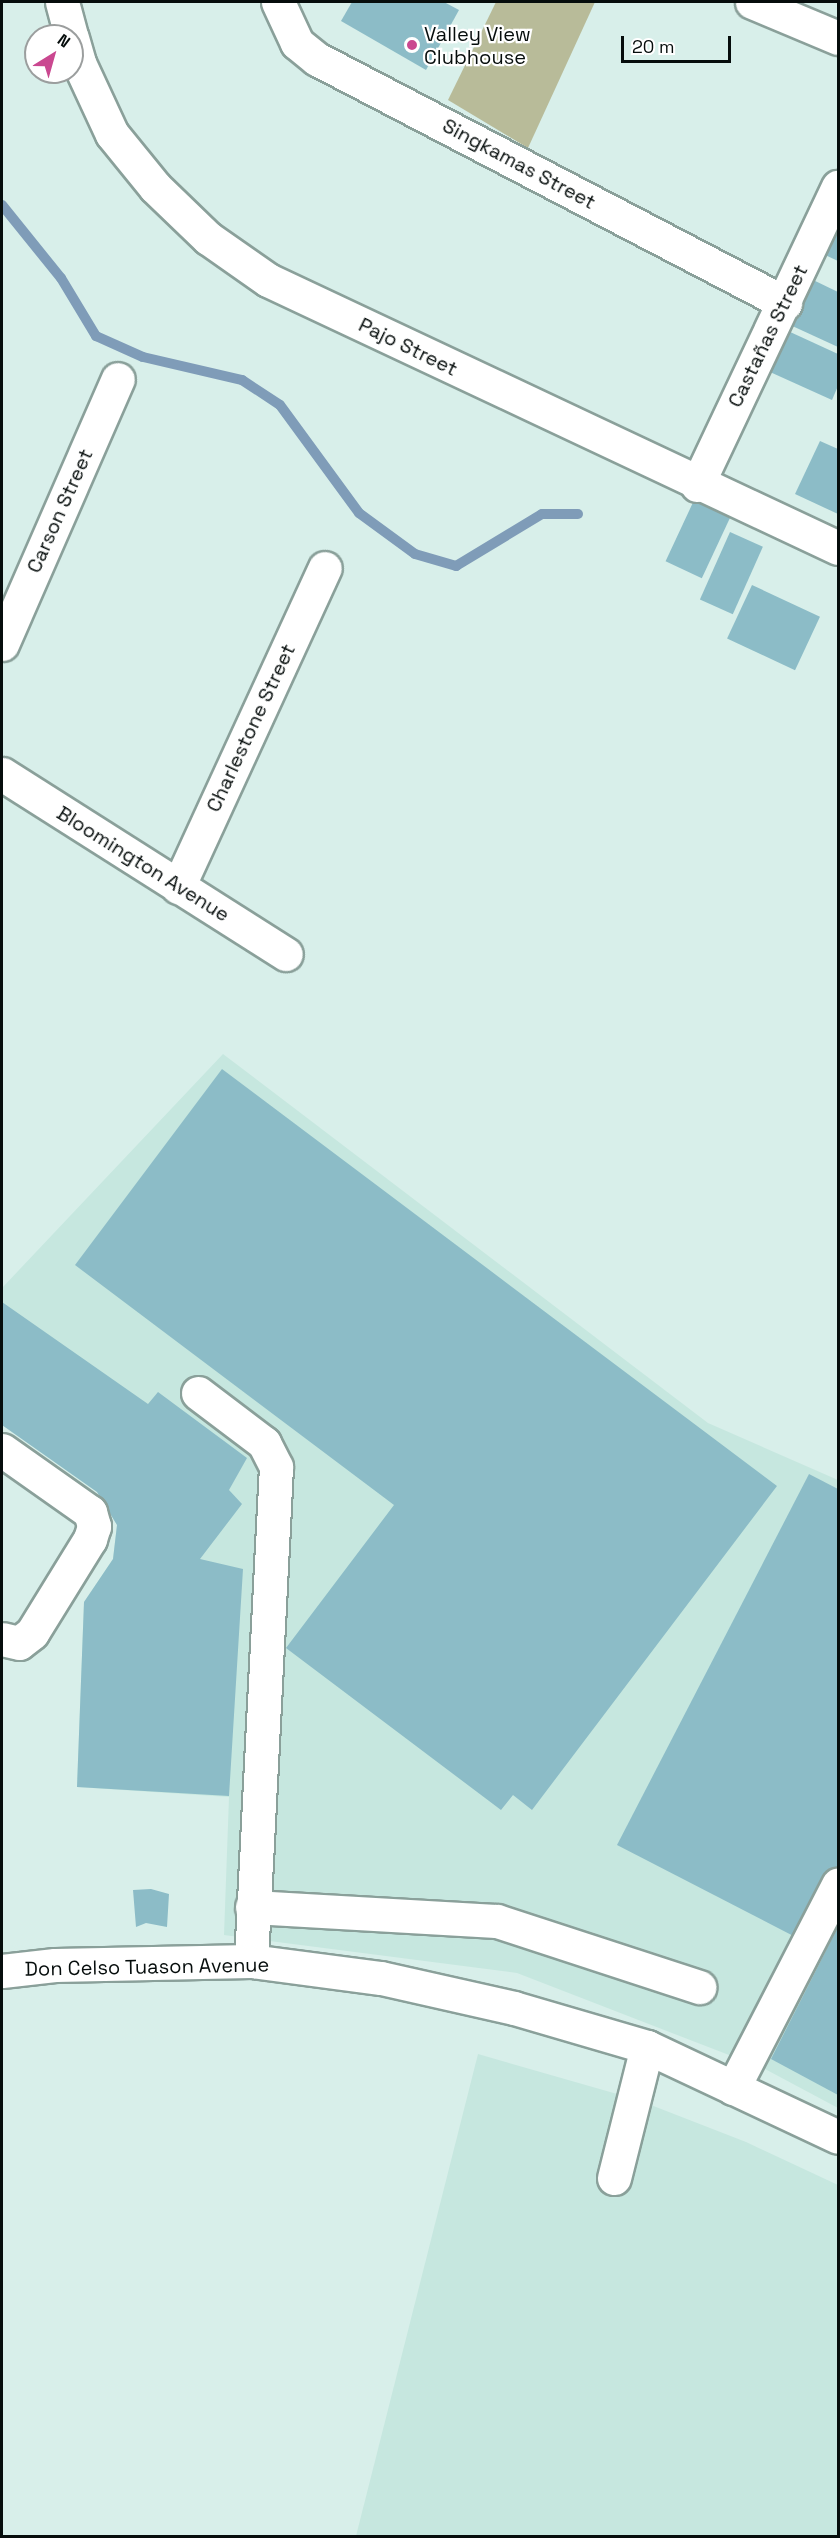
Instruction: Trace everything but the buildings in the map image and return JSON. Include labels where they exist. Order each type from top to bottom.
[{"type":"street","name":"Pajo Street","points":[[62,2],[68,24]]},
{"type":"street","name":"Singkamas Street","points":[[278,2],[297,43],[317,59],[785,303]]},
{"type":"street","points":[[752,2],[838,38]]},
{"type":"street","name":"Pajo Street","points":[[84,74],[112,134],[155,187],[208,238],[268,280],[697,485],[838,548]]},
{"type":"street","name":"Castañas Street","points":[[697,485],[838,187]]},
{"type":"street","name":"Carson Street","points":[[2,644],[118,379]]},
{"type":"street","name":"Charlestone Street","points":[[178,887],[325,568]]},
{"type":"street","name":"Bloomington Avenue","points":[[2,774],[286,954]]},
{"type":"street","points":[[198,1394],[264,1443],[276,1467],[251,1960]]},
{"type":"street","points":[[2,1450],[90,1512],[94,1526],[90,1539],[32,1633],[19,1643],[2,1639]]},
{"type":"street","points":[[733,2088],[838,1886]]},
{"type":"street","points":[[252,1907],[497,1921],[699,1987]]},
{"type":"street","name":"Don Celso Tuason Avenue","points":[[2,1971],[56,1965],[251,1960],[392,1980],[514,2008],[647,2047],[838,2137]]},
{"type":"street","points":[[614,2178],[647,2047]]},
{"type":"shaded area","points":[[496,2],[595,2],[528,148],[448,100]]},
{"type":"shaded area","points":[[223,1054],[708,1423],[838,1480],[838,1895],[828,1916],[838,1921],[838,2108],[765,2069],[517,1973],[224,1935],[229,1797],[77,1787],[84,1602],[113,1559],[117,1525],[97,1492],[2,1425],[2,1288]]},
{"type":"shaded area","points":[[478,2054],[638,2100],[746,2142],[838,2185],[838,2536],[356,2536]]},
{"type":"waterway","points":[[2,205],[61,278],[96,336],[143,357],[242,380],[280,405],[359,513],[415,554],[456,566],[542,514],[578,514]]},
{"type":"place","name":"Valley View Clubhouse","points":[[412,45]]}]
